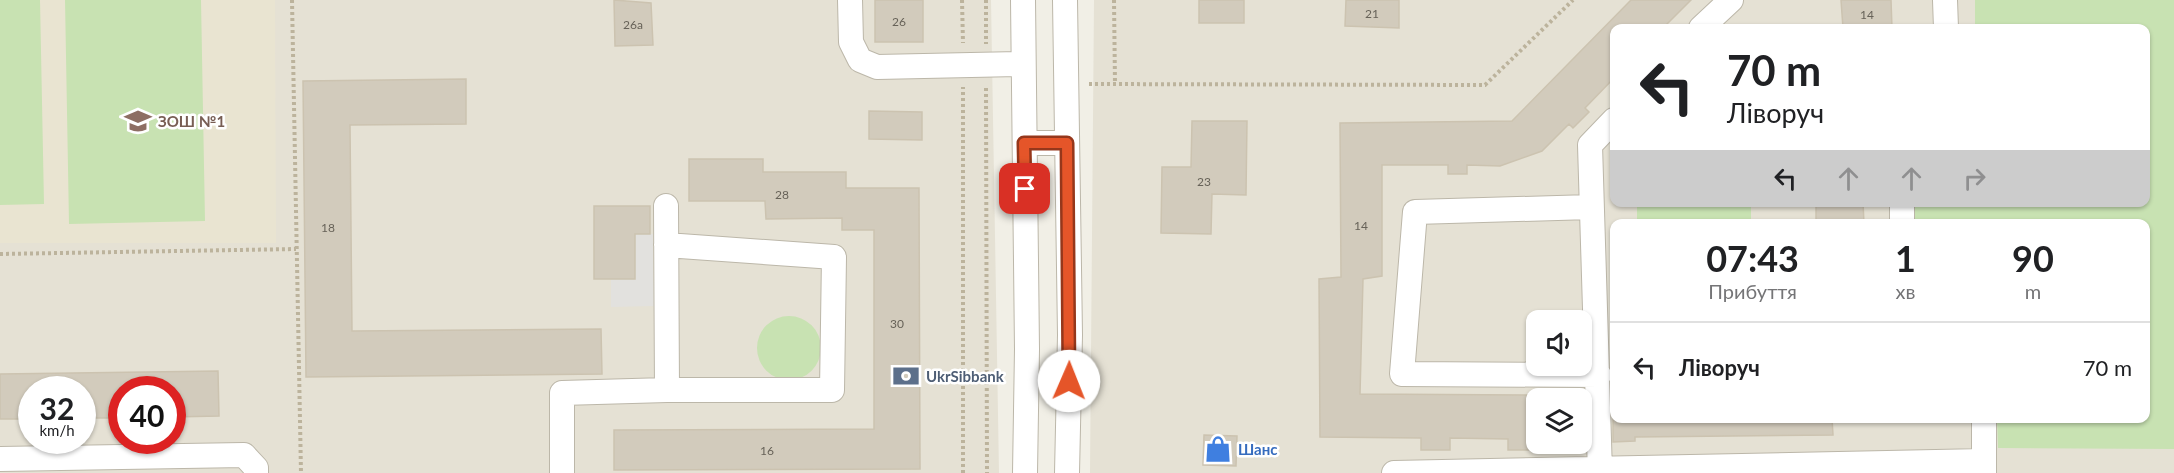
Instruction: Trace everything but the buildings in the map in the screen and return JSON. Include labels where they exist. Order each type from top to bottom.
[{"type":"street","points":[[850,0],[851,42],[860,60],[877,67],[1023,64]]},
{"type":"street","points":[[1023,0],[1025,473]]},
{"type":"street","points":[[1065,0],[1070,335],[1067,473]]},
{"type":"street","points":[[1705,24],[1731,0]]},
{"type":"street","points":[[1945,0],[1946,24]]},
{"type":"street","points":[[1600,471],[1599,375],[1590,146],[1610,124]]},
{"type":"street","points":[[1024,143],[1067,143]]},
{"type":"street","points":[[666,206],[667,390]]},
{"type":"street","points":[[1592,207],[1415,212],[1402,374],[1599,375]]},
{"type":"street","points":[[562,473],[562,393],[667,390],[832,390],[834,257],[666,245]]},
{"type":"street","points":[[1394,473],[1984,467],[1984,423]]},
{"type":"street","points":[[0,459],[244,455],[256,468],[256,473]]},
{"type":"path","points":[[292,0],[301,473]]},
{"type":"path","points":[[962,0],[975,65],[987,473]]},
{"type":"path","points":[[963,473],[975,65],[986,0]]},
{"type":"path","points":[[1114,0],[1115,84]]},
{"type":"path","points":[[1065,84],[1485,85],[1573,0]]},
{"type":"path","points":[[0,254],[296,249]]},
{"type":"shaded area","points":[[0,0],[991,0],[999,473],[0,473]]},
{"type":"shaded area","name":"ЗОШ №1","points":[[0,0],[275,0],[276,243],[0,243]]},
{"type":"shaded area","points":[[1094,0],[2174,0],[2174,473],[1090,473]]},
{"type":"shaded area","points":[[635,234],[653,234],[654,306],[611,307],[611,279]]},
{"type":"green space","points":[[0,0],[40,0],[44,204],[0,205]]},
{"type":"green space","points":[[65,0],[201,0],[205,221],[69,224]]},
{"type":"green space","points":[[1975,0],[2174,0],[2174,449],[1998,448],[1997,423],[2150,423],[2150,219],[1912,219],[1913,207],[2150,207],[2150,24],[1975,24]]},
{"type":"green space","points":[[1637,207],[1751,207],[1751,219],[1637,219]]},
{"type":"green space","points":[[789,316],[807,322],[815,330],[821,348],[815,366],[807,374],[789,380],[771,374],[763,366],[757,348],[763,330],[771,322]]},
{"type":"place","name":"ЗОШ №1","points":[[138,121]]},
{"type":"place","name":"UkrSibbank","points":[[906,376]]},
{"type":"place","name":"Шанс","points":[[1218,449]]},
{"type":"route","points":[[1025,189],[1024,143],[1067,143],[1069,381]]}]
